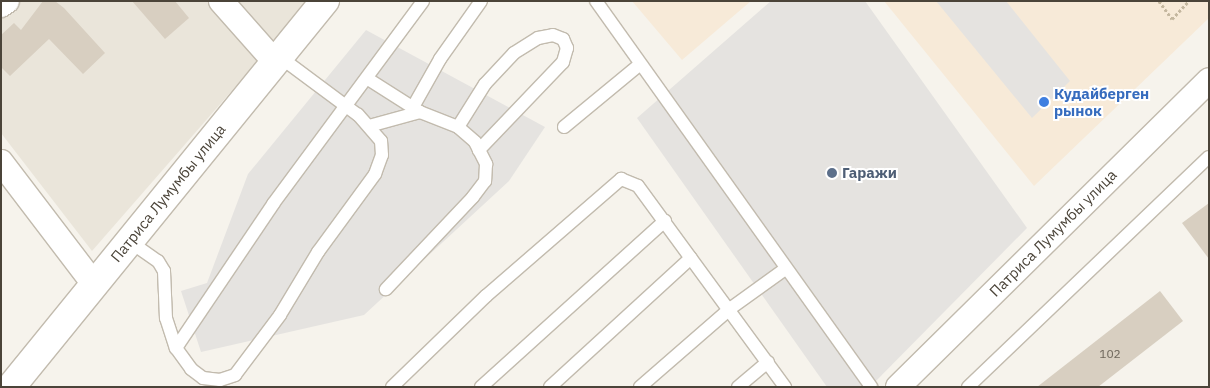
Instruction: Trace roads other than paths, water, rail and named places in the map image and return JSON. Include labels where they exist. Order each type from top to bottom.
[{"type":"street","points":[[1,5],[7,1]]},
{"type":"street","points":[[221,1],[277,59]]},
{"type":"street","name":"Патриса Лумумбы улица","points":[[11,387],[325,1]]},
{"type":"street","name":"Патриса Лумумбы улица","points":[[898,387],[1209,80]]},
{"type":"street","points":[[1,162],[94,284]]},
{"type":"street","points":[[1,375],[11,387]]},
{"type":"lane","points":[[176,348],[423,1]]},
{"type":"lane","points":[[369,126],[417,109],[440,59],[482,1]]},
{"type":"lane","points":[[596,1],[638,66],[871,387]]},
{"type":"lane","points":[[458,127],[485,84],[514,53],[538,38],[553,34],[563,39],[567,48],[563,62],[479,150]]},
{"type":"lane","points":[[129,241],[158,261],[164,271],[166,318],[176,348],[203,378],[220,380],[235,375],[255,352],[318,252],[375,174],[380,141],[369,126],[347,106],[277,59]]},
{"type":"lane","points":[[564,127],[638,66]]},
{"type":"lane","points":[[368,79],[417,109],[458,127],[479,150],[486,164],[485,181],[386,289]]},
{"type":"lane","points":[[968,387],[1209,157]]},
{"type":"lane","points":[[392,387],[609,186],[620,180],[631,181],[665,221],[691,258],[731,308],[785,387]]},
{"type":"lane","points":[[481,387],[665,221]]},
{"type":"lane","points":[[550,387],[691,258]]},
{"type":"lane","points":[[640,387],[731,308],[785,269]]},
{"type":"lane","points":[[738,387],[768,362]]},
{"type":"place","name":"Кудайберген рынок","points":[[1044,102]]},
{"type":"place","name":"Гаражи","points":[[832,173]]}]
